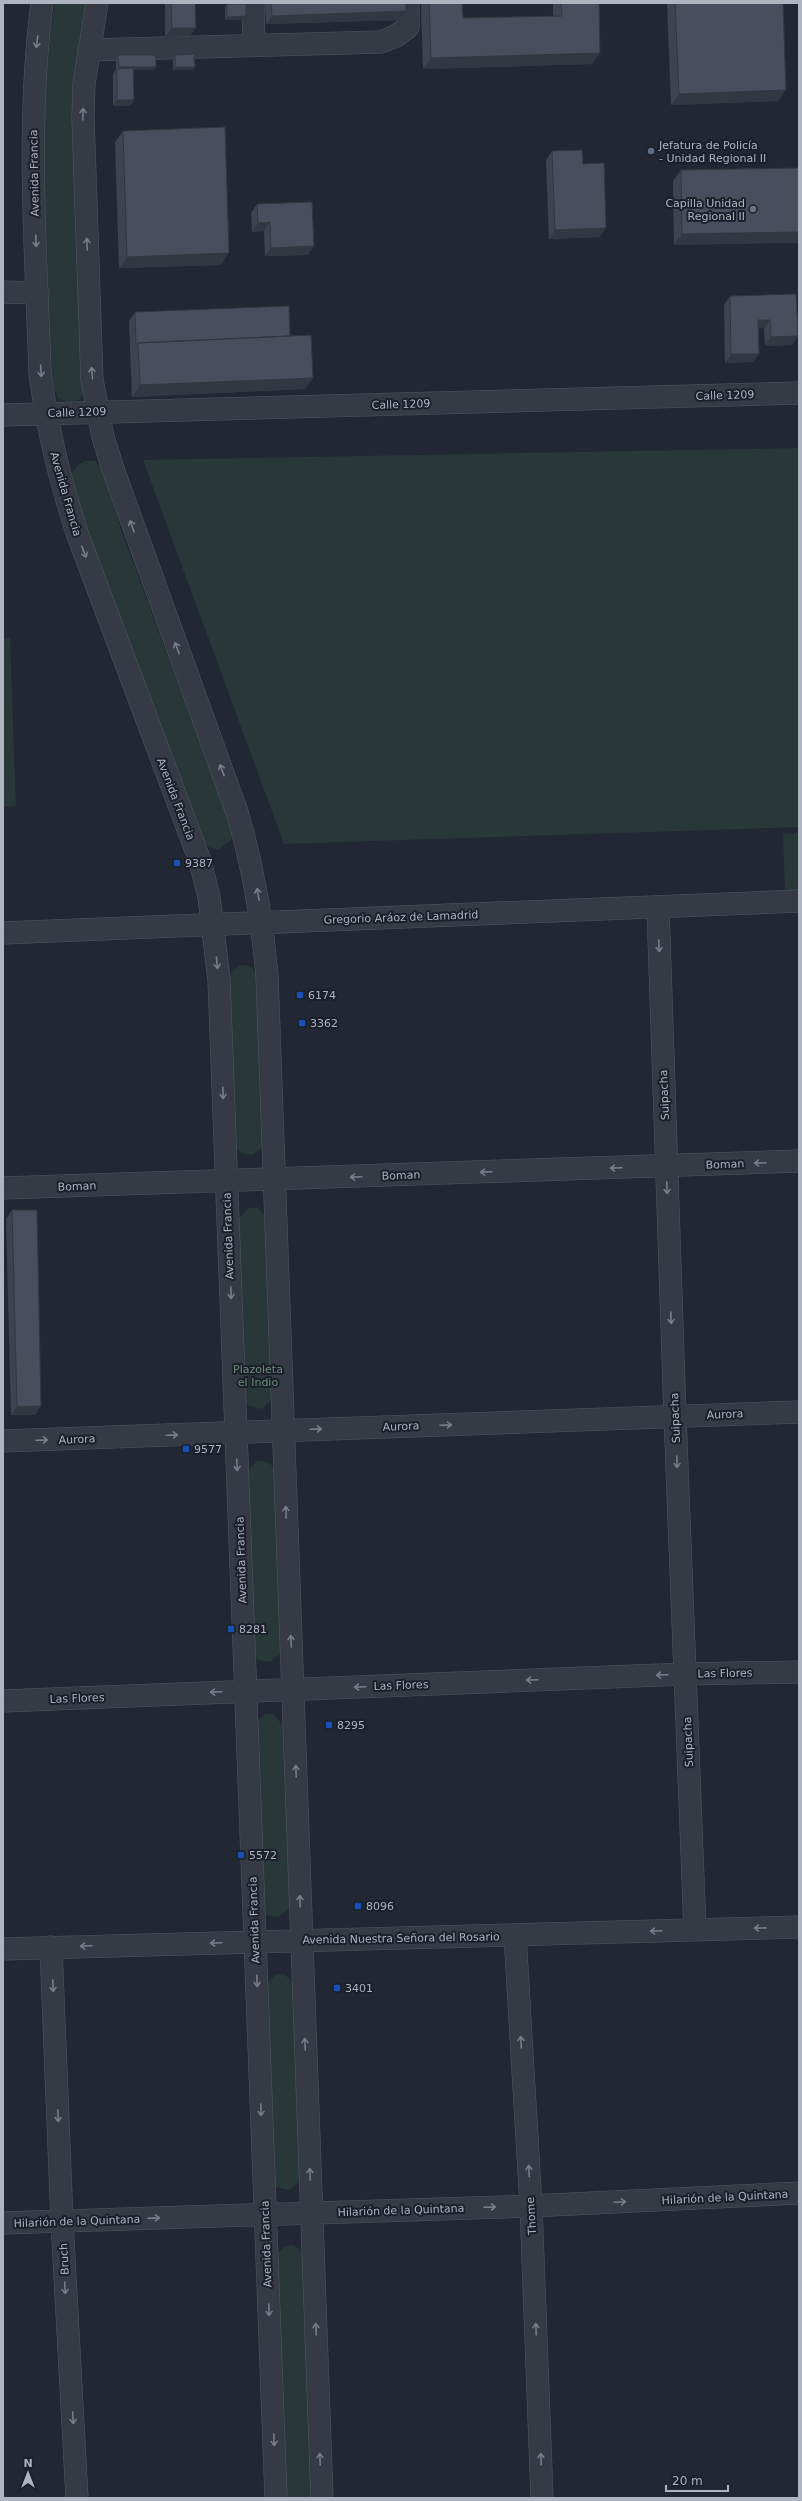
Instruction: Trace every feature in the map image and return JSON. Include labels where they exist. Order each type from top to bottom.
[{"type":"street","name":"Avenida Francia","points":[[42,3],[35,59],[33,119],[40,373],[45,413],[60,478],[77,532],[200,861],[213,924],[219,980],[276,2498]]},
{"type":"street","points":[[97,3],[84,84],[83,117],[89,342],[92,380],[98,412],[113,469],[133,528],[237,812],[250,856],[262,922],[267,975],[322,2498]]},
{"type":"street","points":[[253,3],[254,45]]},
{"type":"street","points":[[89,50],[381,42],[396,36],[408,27],[408,3]]},
{"type":"street","points":[[3,292],[38,293]]},
{"type":"street","name":"Calle 1209","points":[[3,415],[799,393]]},
{"type":"street","name":"Gregorio Aráoz de Lamadrid","points":[[3,932],[799,901]]},
{"type":"street","name":"Suipacha","points":[[658,907],[675,1416],[695,1930]]},
{"type":"street","name":"Boman","points":[[3,1188],[799,1161]]},
{"type":"street","name":"Aurora","points":[[3,1441],[799,1412]]},
{"type":"street","name":"Las Flores","points":[[3,1701],[685,1674],[799,1672]]},
{"type":"street","name":"Avenida Nuestra Señora del Rosario","points":[[3,1949],[799,1927]]},
{"type":"street","name":"Thome","points":[[515,1935],[531,2206],[542,2498]]},
{"type":"street","name":"Bruch","points":[[51,1948],[62,2221],[77,2498]]},
{"type":"street","name":"Hilarión de la Quintana","points":[[3,2223],[531,2206],[799,2193]]},
{"type":"green space","points":[[55,3],[86,3],[75,74],[84,392],[79,400],[70,402],[59,399],[55,389],[52,376],[49,344],[44,109],[49,38]]},
{"type":"green space","points":[[799,448],[799,827],[284,844],[143,460]]},
{"type":"green space","points":[[85,461],[95,461],[102,469],[123,535],[230,824],[233,833],[231,840],[218,850],[209,847],[203,840],[92,544],[73,485],[72,473],[77,466]]},
{"type":"green space","points":[[3,638],[10,638],[16,806],[3,807]]},
{"type":"green space","points":[[799,833],[799,894],[785,894],[783,834]]},
{"type":"green space","points":[[247,965],[253,969],[257,976],[264,1141],[262,1148],[252,1155],[240,1153],[236,1148],[228,976],[239,966]]},
{"type":"green space","name":"Plazoleta el Indio","points":[[249,1208],[257,1208],[267,1218],[271,1401],[262,1409],[249,1406],[246,1401],[238,1219]]},
{"type":"green space","points":[[257,1461],[268,1463],[276,1471],[282,1648],[280,1654],[270,1662],[258,1660],[254,1654],[247,1472]]},
{"type":"green space","points":[[265,1714],[273,1714],[283,1725],[291,1903],[289,1909],[279,1917],[266,1915],[263,1909],[254,1725]]},
{"type":"green space","points":[[276,1974],[284,1974],[295,1984],[301,2176],[299,2182],[289,2190],[276,2187],[273,2182],[265,1985]]},
{"type":"green space","points":[[293,2245],[299,2249],[303,2256],[311,2498],[281,2498],[274,2257],[285,2246]]},
{"type":"building","points":[[171,3],[195,3],[196,28],[172,28]]},
{"type":"building","points":[[271,3],[406,3],[406,11],[272,16]]},
{"type":"building","points":[[429,3],[462,3],[463,18],[562,16],[561,3],[599,3],[600,53],[431,58]]},
{"type":"building","points":[[675,3],[783,3],[786,90],[679,94]]},
{"type":"building","points":[[227,4],[246,4],[246,16],[227,17]]},
{"type":"building","points":[[194,54],[195,67],[175,67],[175,55]]},
{"type":"building","points":[[118,55],[156,55],[156,67],[119,67]]},
{"type":"building","points":[[133,68],[134,100],[117,100],[117,69]]},
{"type":"building","points":[[225,127],[229,253],[127,257],[123,131]]},
{"type":"building","points":[[582,150],[583,164],[604,163],[606,228],[555,230],[552,151]]},
{"type":"building","points":[[799,168],[799,232],[682,234],[681,170]]},
{"type":"building","points":[[312,202],[314,246],[271,248],[270,222],[258,223],[257,204]]},
{"type":"building","points":[[796,294],[798,336],[771,337],[770,320],[758,320],[759,354],[731,354],[730,296]]},
{"type":"building","points":[[289,306],[290,336],[138,343],[136,345],[135,312]]},
{"type":"building","points":[[311,335],[313,378],[140,385],[138,343]]},
{"type":"building","points":[[12,1210],[37,1210],[41,1406],[17,1407]]},
{"type":"place","name":"Jefatura de Policía - Unidad Regional II","points":[[651,151]]},
{"type":"place","name":"Capilla Unidad Regional II","points":[[753,209]]},
{"type":"place","name":"9387","points":[[177,863]]},
{"type":"place","name":"6174","points":[[300,995]]},
{"type":"place","name":"3362","points":[[302,1023]]},
{"type":"place","name":"9577","points":[[186,1449]]},
{"type":"place","name":"8281","points":[[231,1629]]},
{"type":"place","name":"8295","points":[[329,1725]]},
{"type":"place","name":"5572","points":[[241,1855]]},
{"type":"place","name":"8096","points":[[358,1906]]},
{"type":"place","name":"3401","points":[[337,1988]]}]
